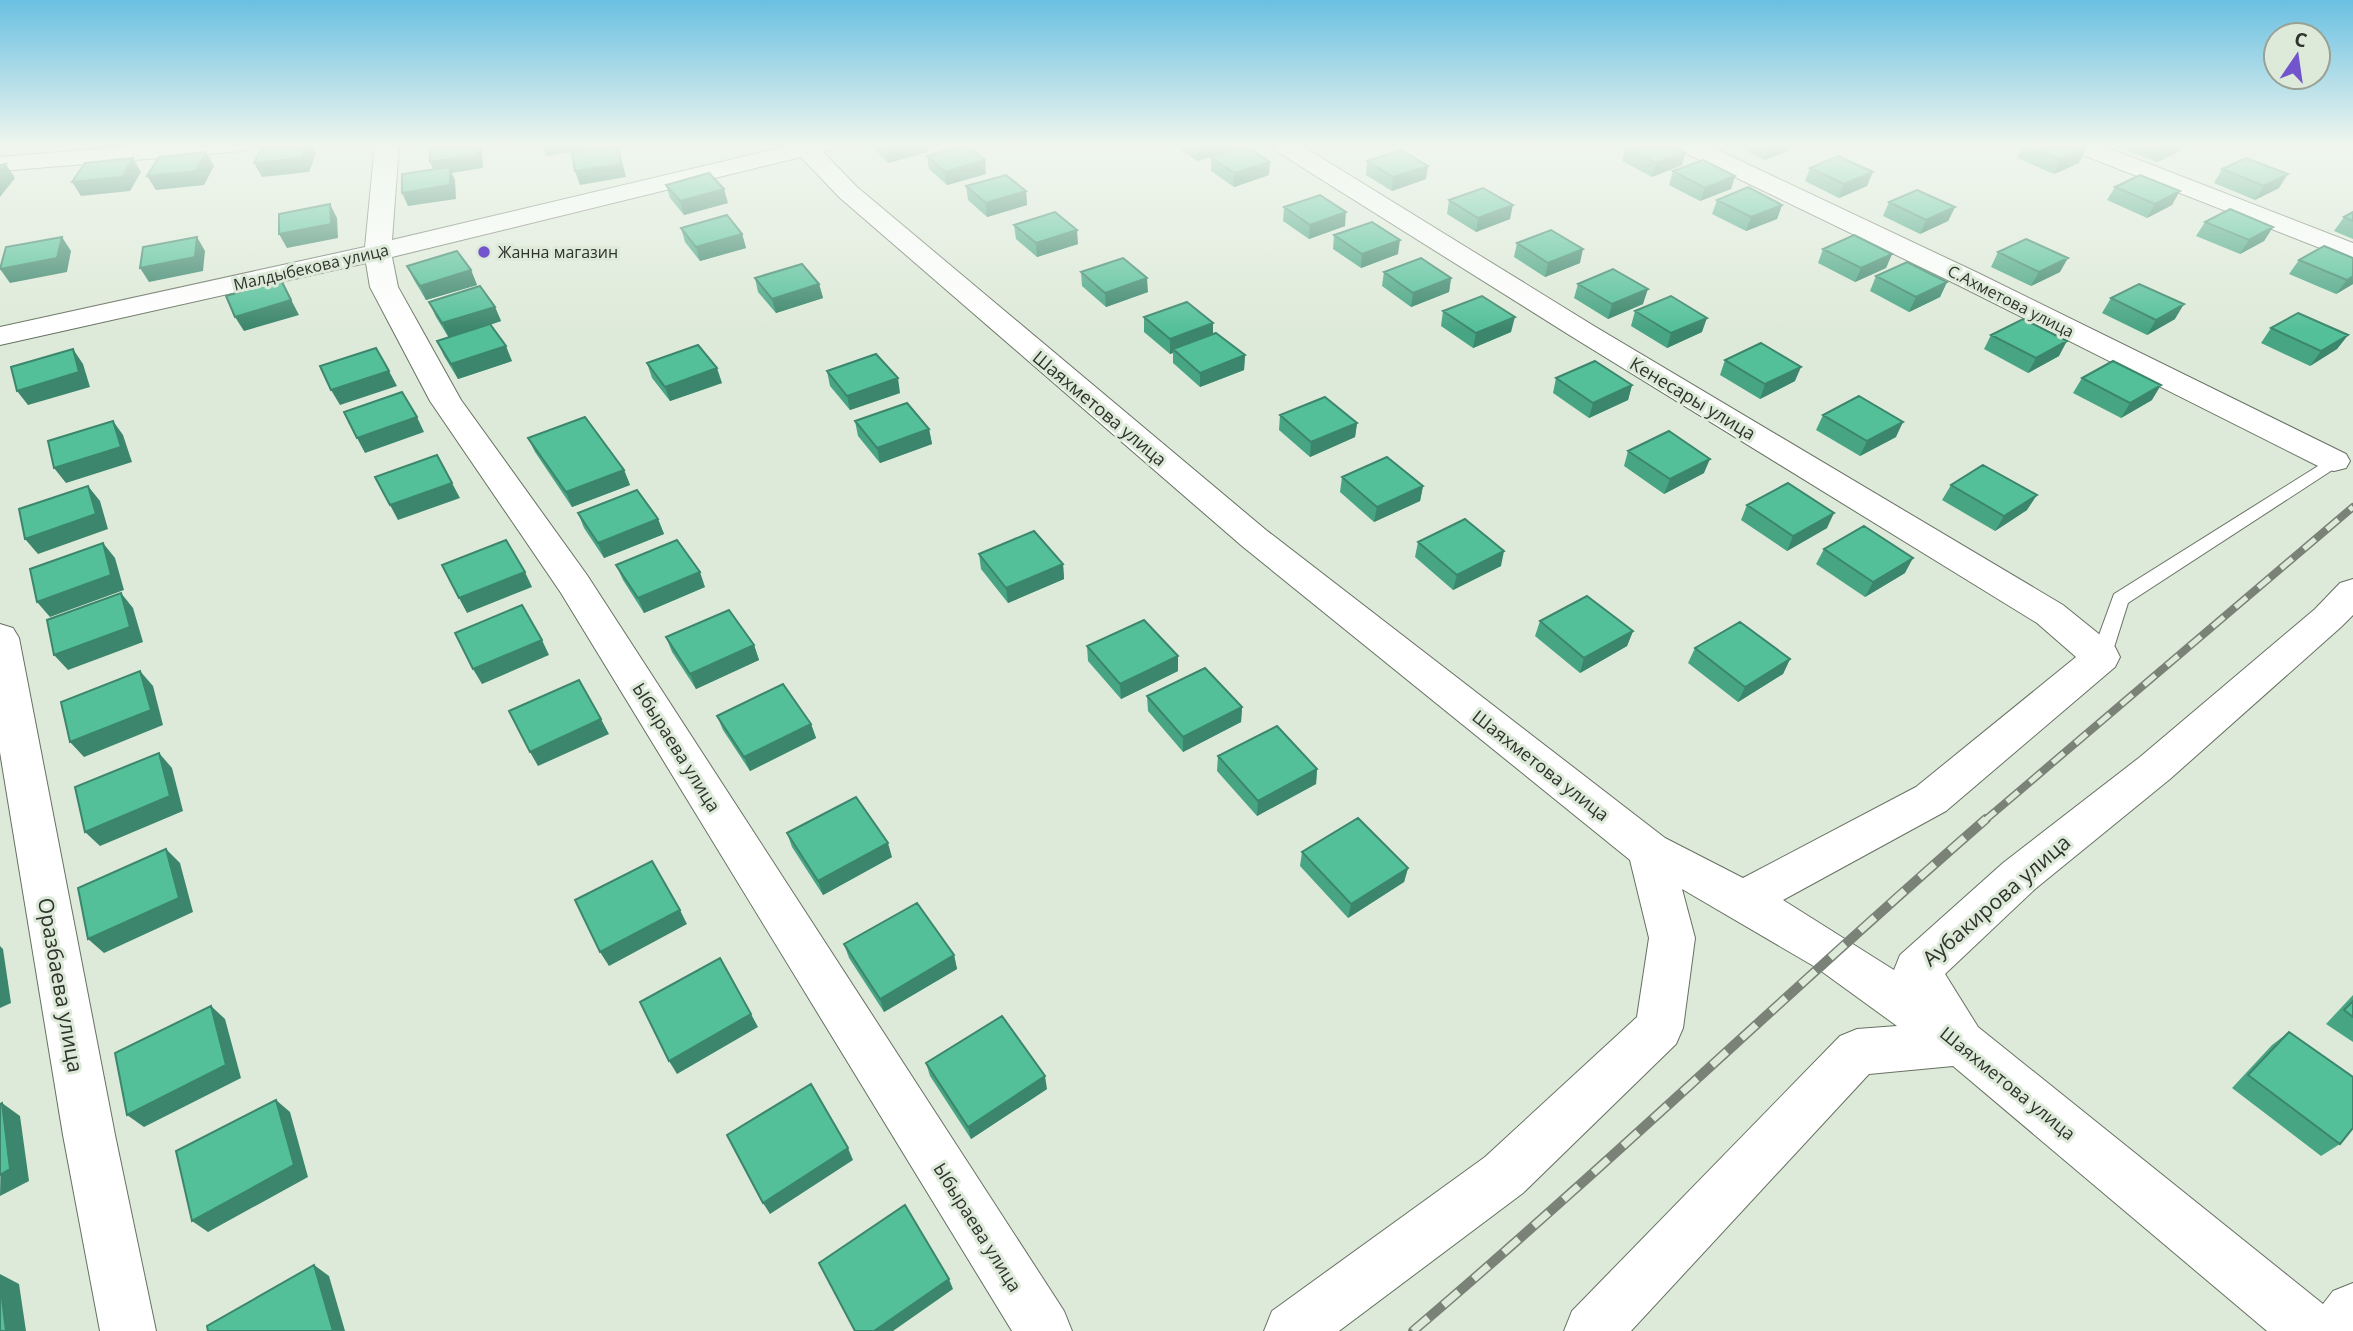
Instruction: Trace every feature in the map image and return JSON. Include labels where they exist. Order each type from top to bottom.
[{"type":"street","name":"Ыбыраева улица","points":[[381,206],[377,252],[384,287],[446,401],[574,584],[1044,1331]]},
{"type":"street","name":"Малдыбекова улица","points":[[0,336],[377,252],[567,206]]},
{"type":"street","name":"Шаяхметова улица","points":[[865,206],[1254,538],[1650,851],[1743,900],[1833,954],[1961,1043],[2311,1331]]},
{"type":"street","name":"Кенесары улица","points":[[1382,206],[2050,614],[2101,657]]},
{"type":"street","name":"С.Ахметова улица","points":[[1816,206],[2334,461]]},
{"type":"street","points":[[2234,206],[2353,253]]},
{"type":"street","name":"Аубакирова улица","points":[[1961,1043],[1917,970],[2019,876],[2155,768],[2328,618],[2353,592]]},
{"type":"street","name":"Оразбаева улица","points":[[0,638],[89,1135],[128,1331]]},
{"type":"street","points":[[1743,900],[1931,799],[2101,657]]},
{"type":"street","points":[[1292,1331],[1504,1175],[1659,1028],[1672,938],[1650,851]]},
{"type":"street","points":[[1592,1331],[1857,1052],[1961,1043]]},
{"type":"street","points":[[2338,1331],[2353,1311]]},
{"type":"lane","points":[[2101,657],[2120,599],[2334,461]]},
{"type":"building","points":[[330,206],[331,224],[279,234],[279,214]]},
{"type":"building","points":[[1337,206],[1346,212],[1310,225],[1284,207]]},
{"type":"building","points":[[1459,206],[1510,206],[1478,218]]},
{"type":"building","points":[[1729,206],[1779,206],[1751,217]]},
{"type":"building","points":[[1897,206],[1955,207],[1926,220]]},
{"type":"building","points":[[2230,209],[2273,227],[2249,240],[2205,222]]},
{"type":"building","points":[[1055,212],[1077,230],[1036,243],[1014,225]]},
{"type":"building","points":[[2353,212],[2353,221],[2344,217]]},
{"type":"building","points":[[727,215],[742,234],[696,247],[681,228]]},
{"type":"building","points":[[1372,222],[1400,240],[1362,254],[1334,235]]},
{"type":"building","points":[[1551,230],[1583,249],[1548,263],[1517,243]]},
{"type":"building","points":[[1854,235],[1892,254],[1861,268],[1823,249]]},
{"type":"building","points":[[62,237],[57,258],[0,269],[6,247]]},
{"type":"building","points":[[197,237],[195,257],[140,268],[143,247]]},
{"type":"building","points":[[2026,239],[2068,258],[2039,272],[1998,252]]},
{"type":"building","points":[[2324,246],[2353,258],[2353,276],[2347,280],[2299,260]]},
{"type":"building","points":[[457,251],[471,270],[420,286],[407,266]]},
{"type":"building","points":[[1123,258],[1147,278],[1105,293],[1081,272]]},
{"type":"building","points":[[1421,258],[1451,278],[1413,293],[1384,272]]},
{"type":"building","points":[[1907,262],[1947,282],[1916,297],[1876,276]]},
{"type":"building","points":[[802,264],[819,284],[772,299],[755,278]]},
{"type":"building","points":[[1613,269],[1648,289],[1612,304],[1578,284]]},
{"type":"building","points":[[281,280],[291,300],[235,317],[226,296]]},
{"type":"building","points":[[2139,284],[2184,304],[2156,320],[2111,298]]},
{"type":"building","points":[[480,286],[495,307],[442,323],[429,302]]},
{"type":"building","points":[[1482,296],[1515,317],[1476,333],[1443,311]]},
{"type":"building","points":[[1671,296],[1707,318],[1671,333],[1635,311]]},
{"type":"building","points":[[1187,302],[1213,323],[1170,339],[1144,317]]},
{"type":"building","points":[[2298,313],[2348,335],[2321,351],[2271,328]]},
{"type":"building","points":[[2023,319],[2067,341],[2036,358],[1991,335]]},
{"type":"building","points":[[490,324],[506,346],[451,364],[437,341]]},
{"type":"building","points":[[1216,333],[1245,355],[1200,373],[1173,349]]},
{"type":"building","points":[[1761,343],[1801,367],[1765,384],[1725,360]]},
{"type":"building","points":[[698,345],[717,368],[665,387],[647,363]]},
{"type":"building","points":[[376,348],[389,371],[331,390],[320,366]]},
{"type":"building","points":[[73,349],[79,372],[17,391],[11,367]]},
{"type":"building","points":[[876,354],[898,378],[847,396],[827,371]]},
{"type":"building","points":[[1595,361],[1632,385],[1593,403],[1556,378]]},
{"type":"building","points":[[2113,361],[2161,385],[2130,403],[2082,378]]},
{"type":"building","points":[[402,392],[417,417],[357,438],[344,412]]},
{"type":"building","points":[[1859,396],[1903,422],[1867,441],[1823,415]]},
{"type":"building","points":[[1325,397],[1357,423],[1311,442],[1280,415]]},
{"type":"building","points":[[907,403],[929,429],[877,448],[855,421]]},
{"type":"building","points":[[585,417],[624,470],[566,492],[528,438]]},
{"type":"building","points":[[113,421],[121,447],[54,468],[48,441]]},
{"type":"building","points":[[1669,431],[1710,459],[1670,479],[1628,451]]},
{"type":"building","points":[[437,455],[452,483],[390,505],[375,477]]},
{"type":"building","points":[[1387,457],[1423,486],[1377,507],[1342,477]]},
{"type":"building","points":[[1983,465],[2037,495],[2004,516],[1951,485]]},
{"type":"building","points":[[1788,483],[1834,513],[1793,536],[1747,505]]},
{"type":"building","points":[[88,486],[96,514],[25,539],[19,509]]},
{"type":"building","points":[[637,490],[658,519],[598,543],[578,513]]},
{"type":"building","points":[[1465,519],[1504,551],[1457,575],[1418,542]]},
{"type":"building","points":[[1864,526],[1913,558],[1873,582],[1824,549]]},
{"type":"building","points":[[1034,531],[1063,564],[1006,588],[979,554]]},
{"type":"building","points":[[506,540],[525,572],[459,598],[442,565]]},
{"type":"building","points":[[677,540],[700,572],[638,598],[616,565]]},
{"type":"building","points":[[103,543],[111,575],[37,602],[30,569]]},
{"type":"building","points":[[121,593],[130,627],[54,655],[47,620]]},
{"type":"building","points":[[1587,596],[1633,631],[1584,658],[1540,621]]},
{"type":"building","points":[[522,605],[542,640],[473,669],[455,633]]},
{"type":"building","points":[[729,610],[754,645],[690,674],[666,637]]},
{"type":"building","points":[[1144,620],[1178,656],[1120,684],[1087,646]]},
{"type":"building","points":[[1740,622],[1790,659],[1745,687],[1695,648]]},
{"type":"building","points":[[1205,668],[1242,707],[1183,737],[1147,696]]},
{"type":"building","points":[[140,671],[151,710],[70,742],[61,702]]},
{"type":"building","points":[[579,680],[601,719],[530,752],[509,711]]},
{"type":"building","points":[[783,684],[811,724],[744,757],[717,716]]},
{"type":"building","points":[[1277,726],[1317,769],[1258,801],[1218,756]]},
{"type":"building","points":[[159,753],[170,796],[85,832],[75,787]]},
{"type":"building","points":[[856,797],[888,843],[818,881],[787,833]]},
{"type":"building","points":[[1358,818],[1408,868],[1351,904],[1302,852]]},
{"type":"building","points":[[166,849],[179,898],[88,939],[78,888]]},
{"type":"building","points":[[652,861],[680,910],[600,952],[575,900]]},
{"type":"building","points":[[917,903],[954,955],[880,999],[844,944]]},
{"type":"building","points":[[720,958],[751,1014],[669,1061],[640,1002]]},
{"type":"building","points":[[2353,1001],[2353,1017],[2344,1010]]},
{"type":"building","points":[[211,1006],[226,1065],[127,1115],[115,1053]]},
{"type":"building","points":[[1002,1016],[1045,1076],[968,1127],[926,1063]]},
{"type":"building","points":[[2289,1032],[2353,1077],[2353,1128],[2340,1144],[2248,1075]]},
{"type":"building","points":[[811,1084],[848,1148],[763,1203],[727,1135]]},
{"type":"building","points":[[276,1100],[294,1165],[192,1221],[176,1151]]},
{"type":"building","points":[[2,1103],[10,1169],[0,1175],[0,1104]]},
{"type":"building","points":[[905,1205],[949,1279],[874,1331],[855,1331],[819,1263]]},
{"type":"building","points":[[314,1265],[333,1331],[208,1331],[207,1326]]},
{"type":"building","points":[[0,1282],[6,1331],[0,1331]]},
{"type":"railway","points":[[1984,821],[2353,507]]},
{"type":"railway","points":[[1413,1331],[1558,1205],[1986,819]]},
{"type":"place","name":"Жанна магазин","points":[[484,252]]}]
